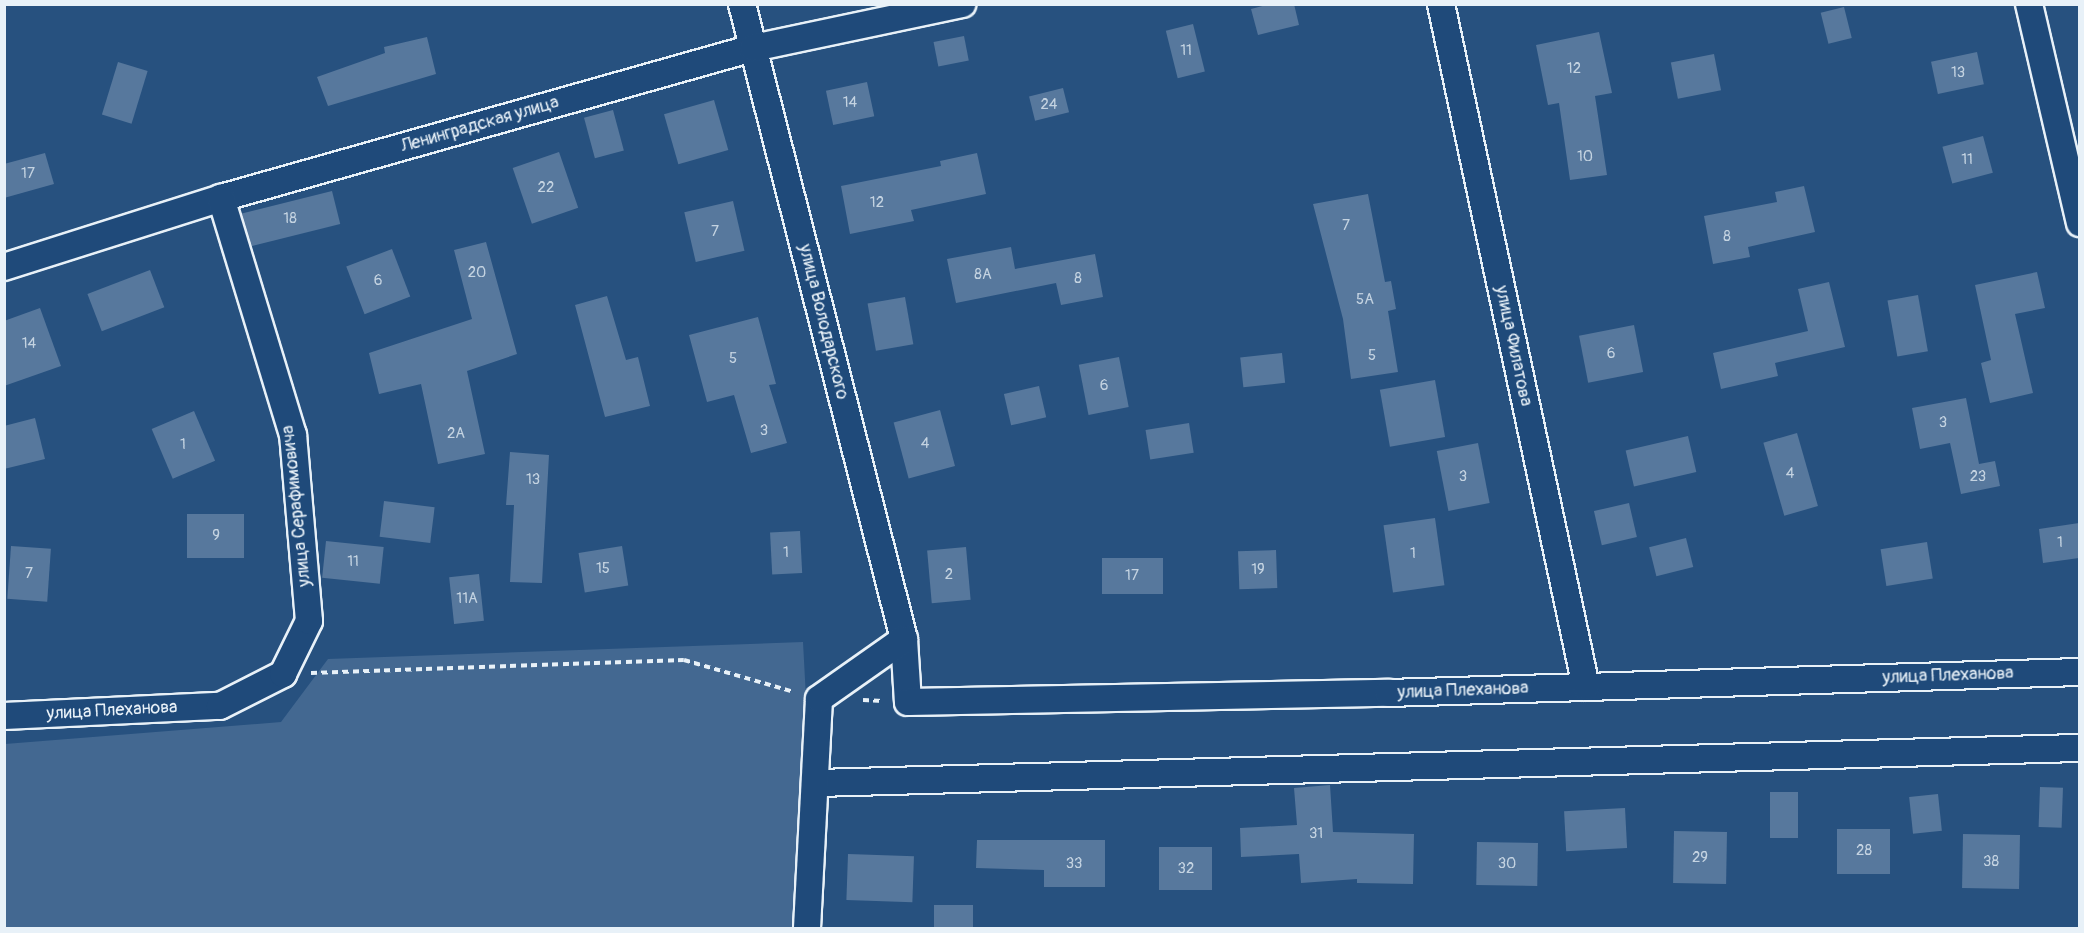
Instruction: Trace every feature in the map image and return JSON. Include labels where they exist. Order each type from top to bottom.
[{"type":"street","name":"улица Володарского","points":[[742,4],[904,639]]},
{"type":"street","name":"Ленинградская улица","points":[[4,267],[221,198],[753,48],[962,4]]},
{"type":"street","name":"улица Филатова","points":[[1441,4],[1586,687]]},
{"type":"street","points":[[2029,4],[2079,223]]},
{"type":"street","name":"улица Серафимовича","points":[[221,198],[293,435],[309,621],[283,674]]},
{"type":"street","points":[[807,928],[817,783],[819,699],[904,639]]},
{"type":"street","points":[[904,639],[908,702]]},
{"type":"street","name":"улица Плеханова","points":[[908,702],[1586,687],[2079,672]]},
{"type":"street","name":"улица Плеханова","points":[[4,716],[220,706],[283,674]]},
{"type":"street","points":[[817,783],[2079,748]]},
{"type":"path","points":[[283,674],[684,660],[819,699],[908,702]]},
{"type":"shaded area","points":[[803,642],[811,792],[806,928],[5,928],[5,744],[281,722],[328,659]]},
{"type":"building","points":[[1270,4],[1294,4],[1299,25],[1258,35],[1251,9]]},
{"type":"building","points":[[1844,7],[1852,38],[1828,44],[1821,13]]},
{"type":"building","points":[[1193,24],[1205,72],[1178,78],[1166,31]]},
{"type":"building","points":[[1599,32],[1612,93],[1595,96],[1607,175],[1570,180],[1559,103],[1548,105],[1536,45]]},
{"type":"building","points":[[964,36],[969,61],[938,66],[934,42]]},
{"type":"building","points":[[427,37],[436,74],[328,106],[317,77],[385,53],[384,47]]},
{"type":"building","points":[[1977,52],[1984,84],[1938,94],[1931,62]]},
{"type":"building","points":[[1714,54],[1721,90],[1678,99],[1671,62]]},
{"type":"building","points":[[118,62],[148,71],[132,124],[102,115]]},
{"type":"building","points":[[867,82],[874,116],[833,125],[826,91]]},
{"type":"building","points":[[1063,88],[1069,112],[1035,121],[1029,96]]},
{"type":"building","points":[[714,100],[728,150],[678,164],[664,114]]},
{"type":"building","points":[[613,110],[624,151],[595,158],[584,118]]},
{"type":"building","points":[[1983,136],[1993,173],[1952,184],[1942,147]]},
{"type":"building","points":[[559,152],[578,208],[532,224],[513,168]]},
{"type":"building","points":[[45,153],[54,184],[4,198],[4,164]]},
{"type":"building","points":[[977,153],[986,194],[911,210],[914,221],[850,234],[841,186],[941,166],[940,161]]},
{"type":"building","points":[[1804,186],[1815,232],[1748,247],[1750,257],[1713,264],[1704,216],[1777,202],[1775,192]]},
{"type":"building","points":[[332,191],[340,224],[249,247],[241,214]]},
{"type":"building","points":[[1368,194],[1385,282],[1391,281],[1396,309],[1388,311],[1398,372],[1351,379],[1343,319],[1313,204]]},
{"type":"building","points":[[733,201],[744,251],[696,262],[684,212]]},
{"type":"building","points":[[486,242],[517,354],[467,371],[485,454],[438,464],[421,384],[379,394],[369,353],[472,319],[454,250]]},
{"type":"building","points":[[1011,247],[1015,269],[1095,254],[1103,297],[1061,305],[1056,283],[956,303],[947,259]]},
{"type":"building","points":[[392,249],[410,297],[365,314],[346,267]]},
{"type":"building","points":[[150,270],[164,307],[102,331],[87,294]]},
{"type":"building","points":[[2037,272],[2045,308],[2015,314],[2033,393],[1990,403],[1981,363],[1991,360],[1975,285]]},
{"type":"building","points":[[1829,282],[1845,347],[1775,363],[1778,376],[1721,389],[1713,353],[1808,331],[1798,289]]},
{"type":"building","points":[[1918,295],[1928,351],[1897,357],[1887,300]]},
{"type":"building","points":[[607,296],[626,360],[638,357],[650,406],[605,417],[575,305]]},
{"type":"building","points":[[905,297],[913,344],[876,351],[868,304]]},
{"type":"building","points":[[40,308],[61,366],[4,386],[4,321]]},
{"type":"building","points":[[758,317],[776,384],[769,385],[787,443],[751,453],[734,395],[707,402],[689,335]]},
{"type":"building","points":[[1634,325],[1643,372],[1588,383],[1579,336]]},
{"type":"building","points":[[1282,353],[1285,383],[1243,387],[1240,357]]},
{"type":"building","points":[[1119,357],[1129,407],[1088,415],[1079,365]]},
{"type":"building","points":[[1435,380],[1445,437],[1390,447],[1380,390]]},
{"type":"building","points":[[1039,386],[1046,417],[1011,425],[1004,394]]},
{"type":"building","points":[[1966,398],[1979,464],[1995,461],[2000,486],[1961,494],[1950,443],[1920,449],[1912,408]]},
{"type":"building","points":[[940,410],[955,466],[909,478],[894,422]]},
{"type":"building","points":[[194,411],[215,461],[173,479],[152,429]]},
{"type":"building","points":[[35,418],[45,459],[4,469],[4,426]]},
{"type":"building","points":[[1189,423],[1194,453],[1150,460],[1146,430]]},
{"type":"building","points":[[1797,433],[1818,506],[1784,516],[1763,443]]},
{"type":"building","points":[[1688,436],[1696,472],[1634,486],[1626,450]]},
{"type":"building","points":[[1478,443],[1490,503],[1448,511],[1437,451]]},
{"type":"building","points":[[510,452],[549,455],[542,583],[510,582],[514,505],[506,505]]},
{"type":"building","points":[[384,501],[435,507],[430,543],[380,537]]},
{"type":"building","points":[[1629,503],[1637,537],[1602,545],[1594,511]]},
{"type":"building","points":[[187,514],[244,514],[244,558],[187,558]]},
{"type":"building","points":[[1435,518],[1444,585],[1393,593],[1384,525]]},
{"type":"building","points":[[2079,523],[2079,558],[2043,563],[2039,529]]},
{"type":"building","points":[[800,531],[802,573],[772,575],[770,533]]},
{"type":"building","points":[[1686,538],[1693,567],[1656,576],[1649,547]]},
{"type":"building","points":[[326,541],[384,547],[380,584],[322,578]]},
{"type":"building","points":[[1927,542],[1933,579],[1886,586],[1881,549]]},
{"type":"building","points":[[11,546],[51,549],[47,602],[7,599]]},
{"type":"building","points":[[622,546],[628,586],[585,592],[579,553]]},
{"type":"building","points":[[966,547],[971,600],[932,603],[927,550]]},
{"type":"building","points":[[1276,550],[1277,588],[1239,589],[1238,551]]},
{"type":"building","points":[[1102,558],[1163,558],[1163,594],[1102,594]]},
{"type":"building","points":[[479,574],[484,621],[454,624],[449,577]]},
{"type":"building","points":[[1330,785],[1333,832],[1414,834],[1413,884],[1357,883],[1357,879],[1301,883],[1299,854],[1241,857],[1240,828],[1297,825],[1294,788]]},
{"type":"building","points":[[2040,787],[2063,788],[2062,828],[2039,827]]},
{"type":"building","points":[[1770,792],[1798,792],[1798,838],[1770,838]]},
{"type":"building","points":[[1938,794],[1942,831],[1913,834],[1909,797]]},
{"type":"building","points":[[1625,808],[1627,848],[1566,851],[1564,811]]},
{"type":"building","points":[[1837,829],[1890,829],[1890,874],[1837,874]]},
{"type":"building","points":[[1674,831],[1727,832],[1726,884],[1673,883]]},
{"type":"building","points":[[1963,834],[2020,835],[2019,889],[1962,888]]},
{"type":"building","points":[[977,840],[1105,840],[1105,887],[1044,887],[1044,870],[976,868]]},
{"type":"building","points":[[1477,842],[1538,843],[1537,886],[1476,885]]},
{"type":"building","points":[[1159,847],[1212,847],[1212,890],[1159,890]]},
{"type":"building","points":[[848,854],[914,856],[912,902],[846,900]]},
{"type":"building","points":[[934,905],[973,905],[973,928],[934,928]]}]
